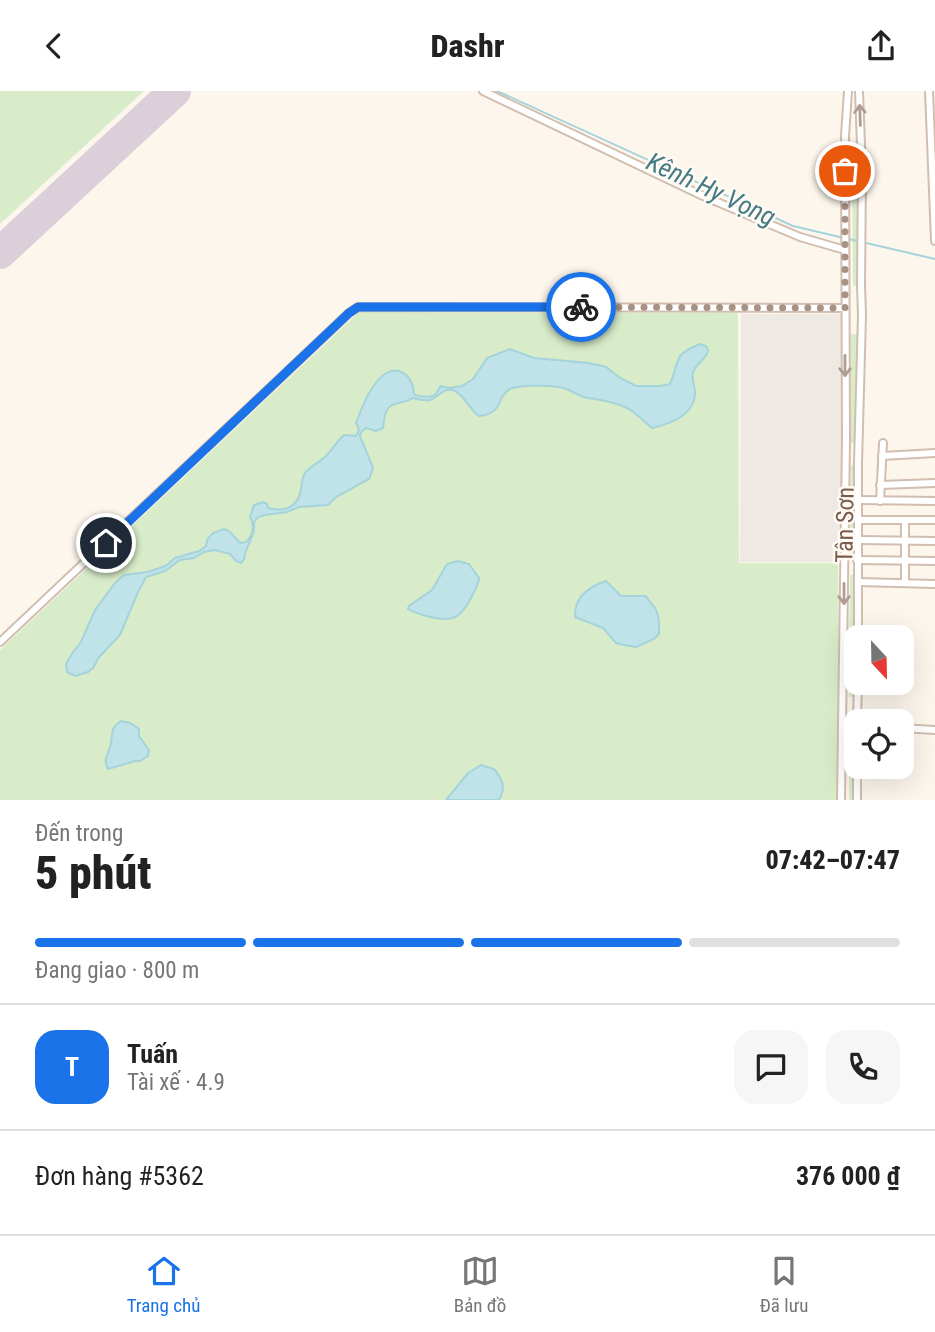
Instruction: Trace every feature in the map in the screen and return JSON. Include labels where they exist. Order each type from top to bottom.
[{"type":"street","points":[[484,91],[703,196],[800,237],[845,250]]},
{"type":"street","points":[[845,171],[848,91]]},
{"type":"street","name":"Tân Sơn","points":[[858,625],[862,232],[859,91]]},
{"type":"street","points":[[929,91],[935,241]]},
{"type":"street","points":[[845,154],[854,157],[861,153]]},
{"type":"street","points":[[845,171],[853,166],[862,172]]},
{"type":"street","name":"Tân Sơn","points":[[844,709],[845,171]]},
{"type":"street","points":[[845,297],[850,290],[855,289],[861,296]]},
{"type":"street","points":[[0,642],[358,307],[845,308]]},
{"type":"street","points":[[845,323],[854,330],[860,324]]},
{"type":"street","points":[[846,440],[847,445],[852,448],[859,444]]},
{"type":"street","points":[[880,501],[883,443]]},
{"type":"street","points":[[882,456],[935,453]]},
{"type":"street","points":[[845,462],[853,458],[858,463]]},
{"type":"street","points":[[880,485],[935,483]]},
{"type":"street","points":[[859,500],[935,501]]},
{"type":"street","points":[[858,520],[935,520]]},
{"type":"street","points":[[905,520],[905,583]]},
{"type":"street","points":[[858,540],[935,541]]},
{"type":"street","points":[[844,552],[848,557],[857,552]]},
{"type":"street","points":[[857,560],[935,561]]},
{"type":"street","points":[[844,571],[850,566],[857,571]]},
{"type":"street","points":[[858,582],[935,584]]},
{"type":"street","points":[[844,697],[850,703],[858,696]]},
{"type":"street","points":[[857,709],[858,696]]},
{"type":"street","name":"Tân Sơn","points":[[841,800],[844,715]]},
{"type":"street","points":[[914,729],[935,730]]},
{"type":"street","points":[[857,779],[857,800]]},
{"type":"shaded area","points":[[741,314],[842,314],[841,562],[740,562]]},
{"type":"green space","points":[[0,91],[144,91],[0,224]]},
{"type":"green space","points":[[860,173],[861,286],[853,286],[852,174]]},
{"type":"green space","points":[[359,312],[738,313],[739,563],[838,563],[839,800],[0,800],[0,650]]},
{"type":"green space","points":[[851,334],[859,334],[859,442],[851,443]]},
{"type":"green space","points":[[851,465],[859,465],[858,553],[850,554]]},
{"type":"green space","points":[[850,575],[858,575],[857,625],[850,625]]},
{"type":"green space","points":[[849,779],[857,779],[857,800],[849,800]]},
{"type":"water","points":[[700,344],[708,350],[693,373],[695,395],[690,408],[679,418],[652,428],[634,412],[622,406],[554,386],[510,389],[502,396],[493,412],[479,416],[462,396],[451,390],[430,400],[413,398],[392,405],[386,412],[383,428],[376,431],[366,428],[361,432],[360,436],[373,468],[369,479],[336,497],[328,505],[299,507],[258,517],[241,563],[230,554],[215,550],[180,560],[165,571],[146,577],[120,635],[99,657],[93,668],[75,676],[67,672],[66,664],[81,642],[95,610],[124,575],[160,568],[175,558],[199,551],[206,546],[213,533],[224,529],[240,543],[246,542],[253,530],[250,517],[254,505],[263,502],[268,508],[285,509],[294,504],[307,471],[326,456],[344,435],[356,436],[359,429],[356,423],[368,396],[388,372],[405,374],[412,383],[414,394],[432,396],[441,386],[462,386],[473,379],[487,358],[510,349],[534,358],[606,367],[636,386],[660,386],[670,384],[681,355]]},
{"type":"water","points":[[458,561],[469,564],[479,578],[471,598],[459,615],[450,619],[438,618],[408,609],[432,590],[447,564]]},
{"type":"water","points":[[606,581],[621,596],[646,596],[658,616],[659,634],[654,639],[636,647],[616,643],[603,628],[575,617],[577,604],[583,594]]},
{"type":"water","points":[[121,721],[139,729],[139,736],[149,750],[148,756],[140,761],[108,769],[106,760],[113,730]]},
{"type":"water","points":[[481,765],[494,769],[500,777],[503,787],[499,800],[446,800],[468,773]]},
{"type":"waterway","name":"Kênh Hy Vọng","points":[[497,91],[793,226],[844,238]]},
{"type":"waterway","name":"Kênh Hy Vọng","points":[[849,239],[935,259]]},
{"type":"runway","points":[[0,253],[175,91]]},
{"type":"way so far","points":[[581,307],[845,308],[845,171]]},
{"type":"route","points":[[106,543],[358,307],[581,307]]}]
